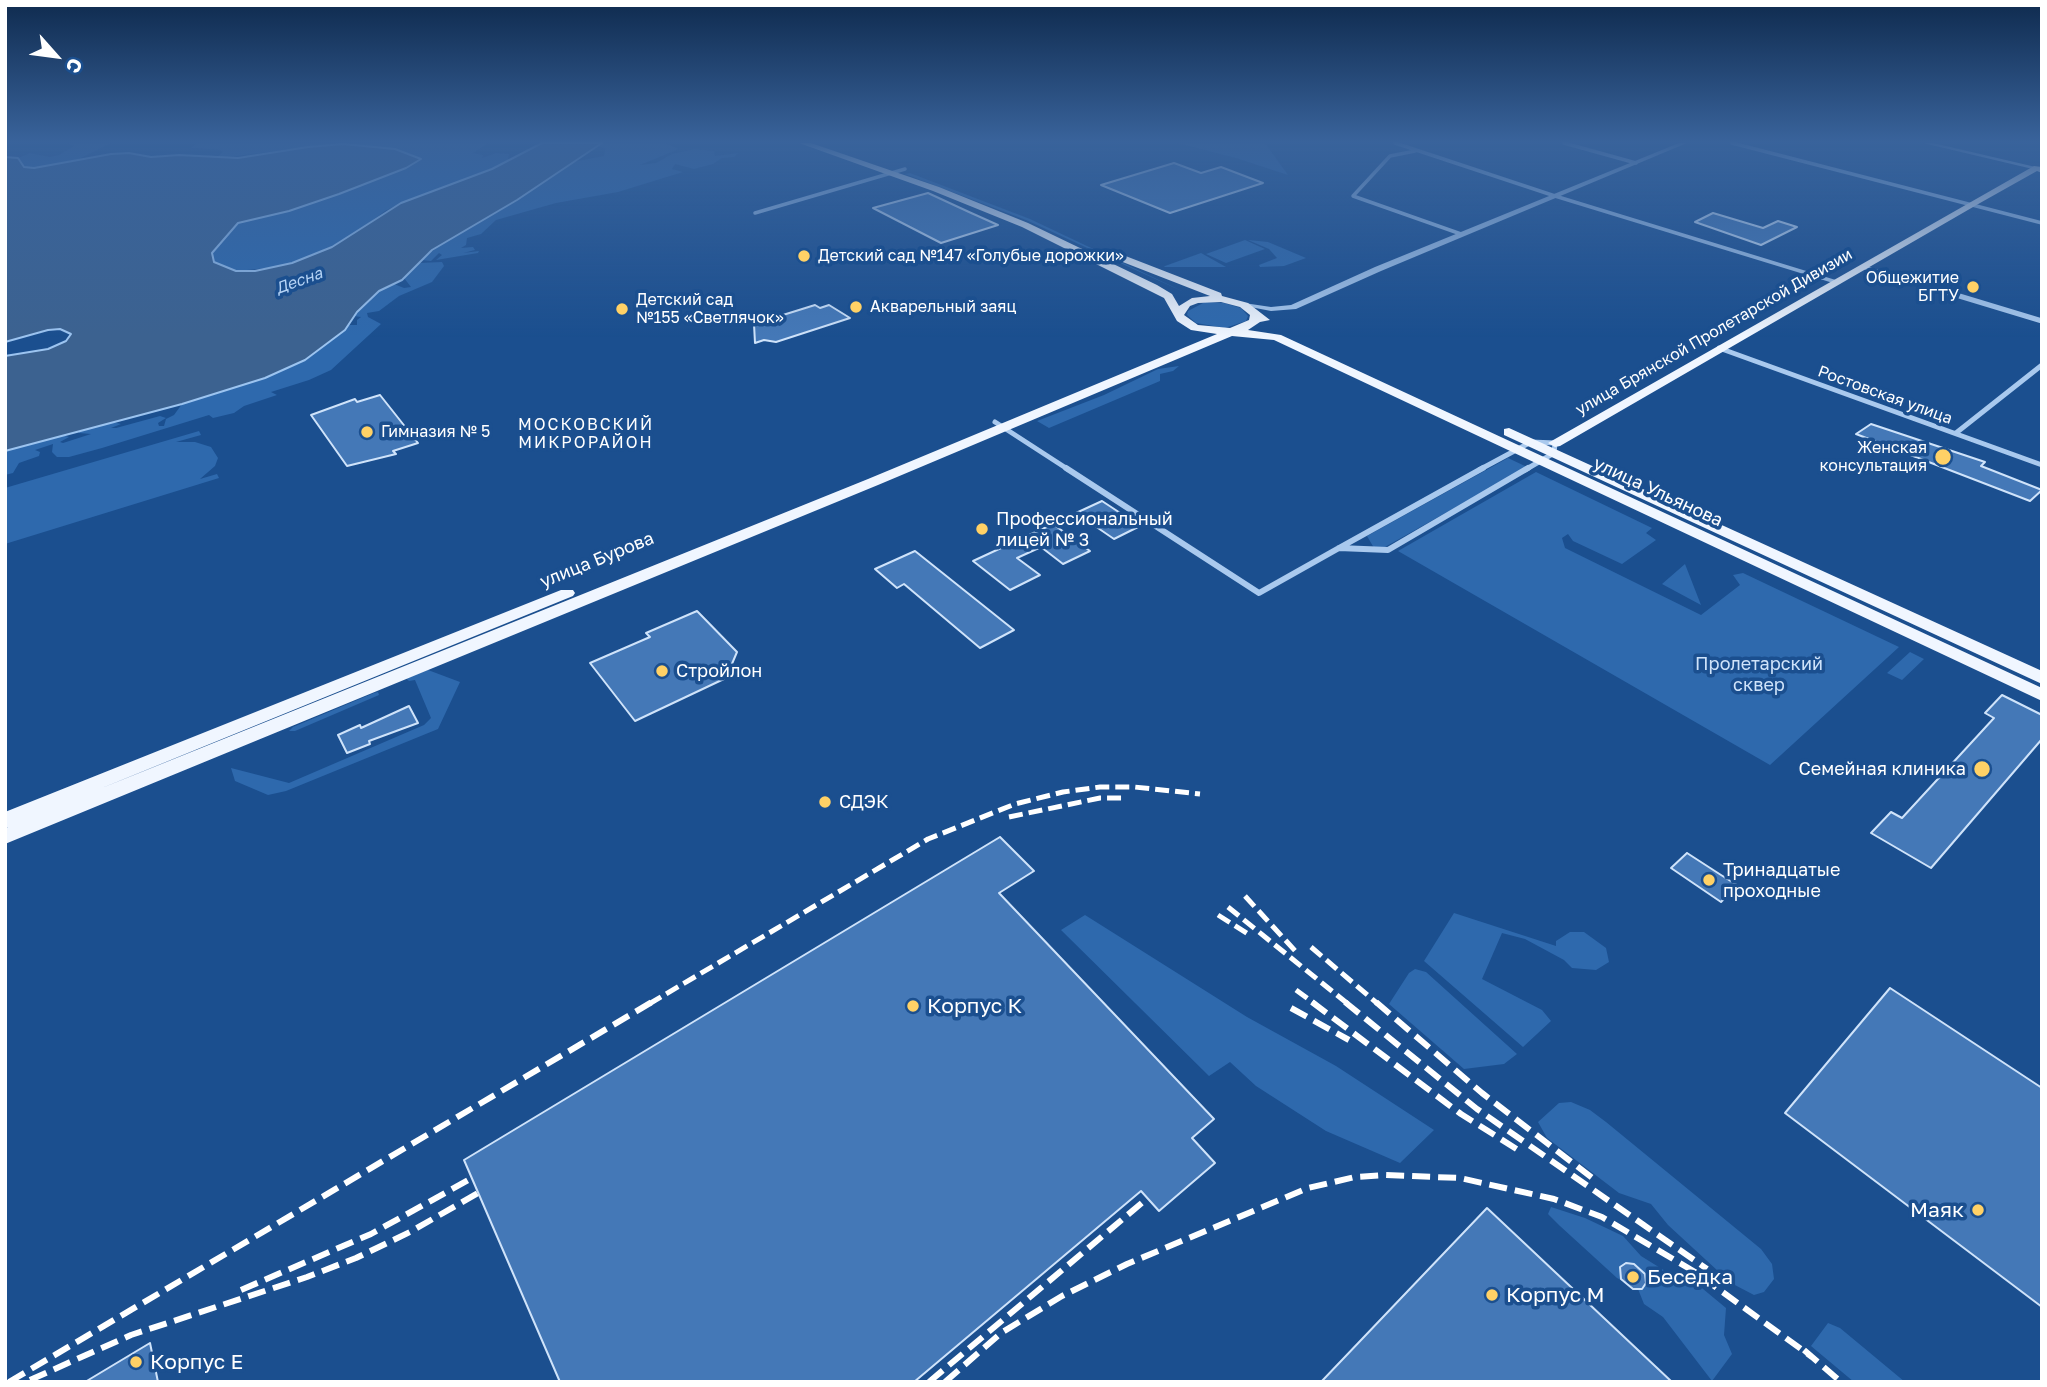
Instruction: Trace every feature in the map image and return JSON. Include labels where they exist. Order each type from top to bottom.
[{"type":"main road","points":[[980,208],[1025,225],[1153,287],[1168,296],[1180,316]]},
{"type":"main road","points":[[1010,208],[1060,229]]},
{"type":"main road","name":"улица Брянской Пролетарской Дивизии","points":[[1550,452],[1719,348],[1967,208]]},
{"type":"main road","points":[[1106,251],[1140,267],[1239,303]]},
{"type":"main road","points":[[1180,316],[1186,304],[1196,300],[1239,303]]},
{"type":"main road","name":"улица Ульянова","points":[[1239,303],[1272,325],[1524,446]]},
{"type":"main road","name":"улица Бурова","points":[[5,820],[1250,326],[1256,315]]},
{"type":"main road","name":"улица Ульянова","points":[[1180,316],[1206,331],[1255,333],[1277,338],[1524,446],[1550,452],[2042,678]]},
{"type":"main road","name":"улица Бурова","points":[[5,836],[1000,424],[1174,348],[1180,341],[1180,316]]},
{"type":"main road","name":"улица Ульянова","points":[[1550,452],[2042,695]]},
{"type":"street","points":[[755,213],[774,208]]},
{"type":"street","points":[[1386,208],[1461,234]]},
{"type":"street","points":[[1239,303],[1271,309],[1293,307],[1526,208]]},
{"type":"street","points":[[1593,208],[1836,282]]},
{"type":"street","points":[[1983,208],[2042,223]]},
{"type":"street","points":[[1863,267],[2042,321]]},
{"type":"street","name":"Ростовская улица","points":[[1719,348],[2042,465]]},
{"type":"street","points":[[1956,433],[2042,365]]},
{"type":"street","points":[[1000,424],[1259,593],[1524,446]]},
{"type":"street","name":"улица Брянской Пролетарской Дивизии","points":[[1339,548],[1388,550],[1550,452]]},
{"type":"green space","points":[[298,208],[392,208],[349,238],[312,256],[277,267],[237,271],[220,267],[214,262],[212,254],[238,223]]},
{"type":"green space","points":[[504,208],[539,208],[496,220],[481,234],[467,238],[466,245],[461,248],[473,247],[475,250],[463,253],[479,251],[478,253],[436,260],[442,255],[439,253],[431,261],[422,260],[440,245]]},
{"type":"green space","points":[[994,208],[1030,219],[1184,292]]},
{"type":"green space","points":[[1245,240],[1265,249],[1226,263],[1206,254]]},
{"type":"green space","points":[[1248,240],[1268,242],[1306,258],[1284,266],[1260,267],[1259,265],[1277,258],[1269,249]]},
{"type":"green space","points":[[1201,253],[1226,267],[1164,267],[1165,266]]},
{"type":"green space","points":[[442,262],[444,266],[432,282],[399,296],[379,311],[367,313],[368,317],[381,324],[331,370],[271,392],[277,395],[244,406],[234,413],[213,418],[209,415],[69,457],[57,457],[52,452],[53,444],[35,450],[40,452],[39,456],[19,463],[13,473],[5,475],[5,451],[61,435],[69,437],[60,442],[63,443],[91,434],[79,433],[79,430],[112,422],[121,424],[111,428],[116,428],[160,416],[166,418],[158,423],[159,426],[164,426],[166,419],[174,415],[182,404],[265,378],[310,357],[349,325],[357,325],[357,320],[361,317],[354,316],[379,291],[394,284],[404,288],[411,287],[404,278],[419,263]]},
{"type":"green space","points":[[1205,302],[1224,303],[1241,308],[1248,316],[1246,321],[1225,328],[1196,323],[1187,315],[1188,311]]},
{"type":"green space","points":[[1179,366],[1173,371],[1160,374],[1160,381],[1049,428],[1037,421],[1104,395],[1158,369]]},
{"type":"green space","points":[[199,431],[201,435],[176,442],[195,442],[211,447],[218,458],[215,466],[200,479],[217,474],[219,478],[5,544],[5,488]]},
{"type":"green space","points":[[1508,458],[1527,467],[1385,547],[1374,548],[1367,536]]},
{"type":"green space","name":"Пролетарский сквер","points":[[1536,472],[1652,528],[1646,533],[1656,540],[1622,564],[1573,541],[1568,534],[1562,538],[1565,548],[1701,615],[1740,585],[1733,575],[1743,573],[1899,647],[1770,765],[1398,551]]},
{"type":"green space","points":[[1685,564],[1701,605],[1662,584]]},
{"type":"green space","points":[[1910,652],[1924,659],[1902,680],[1887,673]]},
{"type":"green space","points":[[428,670],[460,682],[438,729],[286,791],[268,795],[235,781],[231,768],[289,783],[424,725],[431,718],[415,680],[409,681],[406,678]]},
{"type":"green space","points":[[378,692],[379,695],[295,731],[289,731],[293,727]]},
{"type":"green space","points":[[1454,913],[1556,946],[1556,941],[1570,932],[1584,932],[1606,948],[1609,962],[1596,970],[1572,968],[1564,960],[1525,939],[1502,933],[1482,979],[1542,1010],[1551,1021],[1523,1047],[1424,961]]},
{"type":"green space","points":[[1085,915],[1247,1017],[1336,1066],[1434,1130],[1400,1163],[1326,1131],[1256,1086],[1230,1062],[1209,1076],[1061,930]]},
{"type":"green space","points":[[1415,969],[1426,972],[1517,1054],[1504,1064],[1464,1069],[1389,1004],[1409,973]]},
{"type":"green space","points":[[1571,1102],[1590,1110],[1606,1122],[1761,1249],[1772,1264],[1774,1279],[1764,1292],[1754,1295],[1731,1283],[1668,1225],[1651,1204],[1619,1193],[1547,1138],[1538,1122],[1559,1103]]},
{"type":"green space","points":[[1551,1207],[1585,1218],[1623,1236],[1641,1256],[1670,1274],[1691,1279],[1726,1308],[1724,1335],[1732,1354],[1712,1381],[1663,1317],[1644,1304],[1638,1289],[1617,1278],[1560,1226],[1548,1214]]},
{"type":"green space","points":[[1828,1323],[1840,1328],[1905,1382],[1854,1382],[1811,1346]]},
{"type":"water","name":"Десна","points":[[5,208],[299,208],[238,223],[212,253],[214,262],[236,271],[255,271],[292,263],[332,247],[394,208],[504,208],[432,250],[402,280],[379,291],[357,312],[345,330],[305,360],[265,378],[182,404],[5,451],[5,356],[48,349],[66,341],[71,334],[60,329],[48,330],[5,342]]},
{"type":"building","points":[[873,208],[960,208],[998,225],[941,243]]},
{"type":"building","points":[[1157,208],[1186,208],[1170,213]]},
{"type":"building","points":[[1713,213],[1763,228],[1778,221],[1797,227],[1761,245],[1695,222]]},
{"type":"building","points":[[815,305],[820,308],[829,305],[850,318],[776,342],[764,340],[755,343],[754,324]]},
{"type":"building","name":"Гимназия № 5","points":[[380,395],[418,443],[393,451],[396,454],[347,466],[311,415],[355,399],[357,402]]},
{"type":"building","name":"Женская консультация","points":[[1871,424],[1985,462],[1981,466],[2042,490],[2030,501],[1856,434]]},
{"type":"building","points":[[1102,501],[1140,526],[1114,539],[1076,513]]},
{"type":"building","points":[[1053,524],[1090,551],[1063,564],[1041,547],[1017,558],[1040,575],[1010,590],[973,561]]},
{"type":"building","points":[[915,551],[1014,630],[980,648],[904,584],[897,588],[875,569]]},
{"type":"building","name":"Стройлон","points":[[697,611],[737,652],[726,678],[635,721],[590,663],[650,637],[646,633]]},
{"type":"building","points":[[2002,695],[2042,715],[2042,739],[1931,868],[1871,833],[1891,812],[1902,818],[1994,718],[1985,713]]},
{"type":"building","points":[[409,706],[418,723],[369,741],[370,744],[347,753],[338,735],[360,725],[361,728]]},
{"type":"building","name":"Корпус К","points":[[1000,837],[1034,871],[999,893],[1214,1119],[1192,1138],[1215,1163],[1159,1211],[1141,1191],[914,1382],[560,1382],[464,1160]]},
{"type":"building","name":"Тринадцатые проходные","points":[[1687,853],[1737,885],[1721,902],[1671,868]]},
{"type":"building","name":"Маяк","points":[[1890,988],[2042,1088],[2042,1307],[1785,1113]]},
{"type":"building","name":"Корпус М","points":[[1487,1208],[1672,1382],[1321,1382]]},
{"type":"building","name":"Беседка","points":[[1626,1263],[1634,1264],[1645,1274],[1646,1283],[1642,1289],[1633,1289],[1621,1279],[1620,1267]]},
{"type":"building","name":"Корпус Е","points":[[150,1343],[158,1382],[85,1382]]},
{"type":"railway","points":[[649,1004],[928,839],[1015,804],[1063,792],[1100,787],[1134,787],[1200,794]]},
{"type":"railway","points":[[1009,817],[1100,798],[1126,798]]},
{"type":"railway","points":[[1245,896],[1299,955]]},
{"type":"railway","points":[[1228,907],[1348,1004]]},
{"type":"railway","points":[[1218,915],[1248,934]]},
{"type":"railway","points":[[1311,947],[1378,1004]]},
{"type":"railway","points":[[1296,990],[1315,1004]]},
{"type":"railway","points":[[9,1382],[652,1002]]},
{"type":"railway","points":[[1312,1002],[1461,1114],[1523,1153]]},
{"type":"railway","points":[[1345,1002],[1477,1109],[1707,1269]]},
{"type":"railway","points":[[1376,1002],[1482,1093],[1595,1180]]},
{"type":"railway","points":[[1291,1008],[1349,1040]]},
{"type":"railway","points":[[945,1382],[1001,1333],[1062,1296],[1127,1264],[1308,1188],[1355,1177],[1384,1175],[1460,1178],[1554,1199],[1602,1217],[1695,1272],[1812,1357]]},
{"type":"railway","points":[[241,1290],[371,1234],[472,1178]]},
{"type":"railway","points":[[30,1380],[131,1335],[307,1277],[356,1258],[410,1232],[478,1193]]},
{"type":"railway","points":[[929,1382],[1143,1202]]},
{"type":"railway","points":[[1804,1350],[1841,1382]]},
{"type":"place","name":"Детский сад №147 «Голубые дорожки»","points":[[804,256]]},
{"type":"place","name":"Общежитие БГТУ","points":[[1973,287]]},
{"type":"place","name":"Акварельный заяц","points":[[856,307]]},
{"type":"place","name":"Детский сад №155 «Светлячок»","points":[[622,309]]},
{"type":"place","name":"Гимназия № 5","points":[[367,432]]},
{"type":"place","name":"Женская консультация","points":[[1943,457]]},
{"type":"place","name":"Профессиональный лицей № 3","points":[[982,529]]},
{"type":"place","name":"Стройлон","points":[[662,671]]},
{"type":"place","name":"Семейная клиника","points":[[1982,769]]},
{"type":"place","name":"СДЭК","points":[[825,802]]},
{"type":"place","name":"Тринадцатые проходные","points":[[1709,880]]},
{"type":"place","name":"Корпус К","points":[[913,1006]]},
{"type":"place","name":"Маяк","points":[[1978,1210]]},
{"type":"place","name":"Беседка","points":[[1633,1277]]},
{"type":"place","name":"Корпус М","points":[[1492,1295]]},
{"type":"place","name":"Корпус Е","points":[[136,1362]]},
{"type":"district","name":"МОСКОВСКИЙ МИКРОРАЙОН","points":[[586,434]]}]
